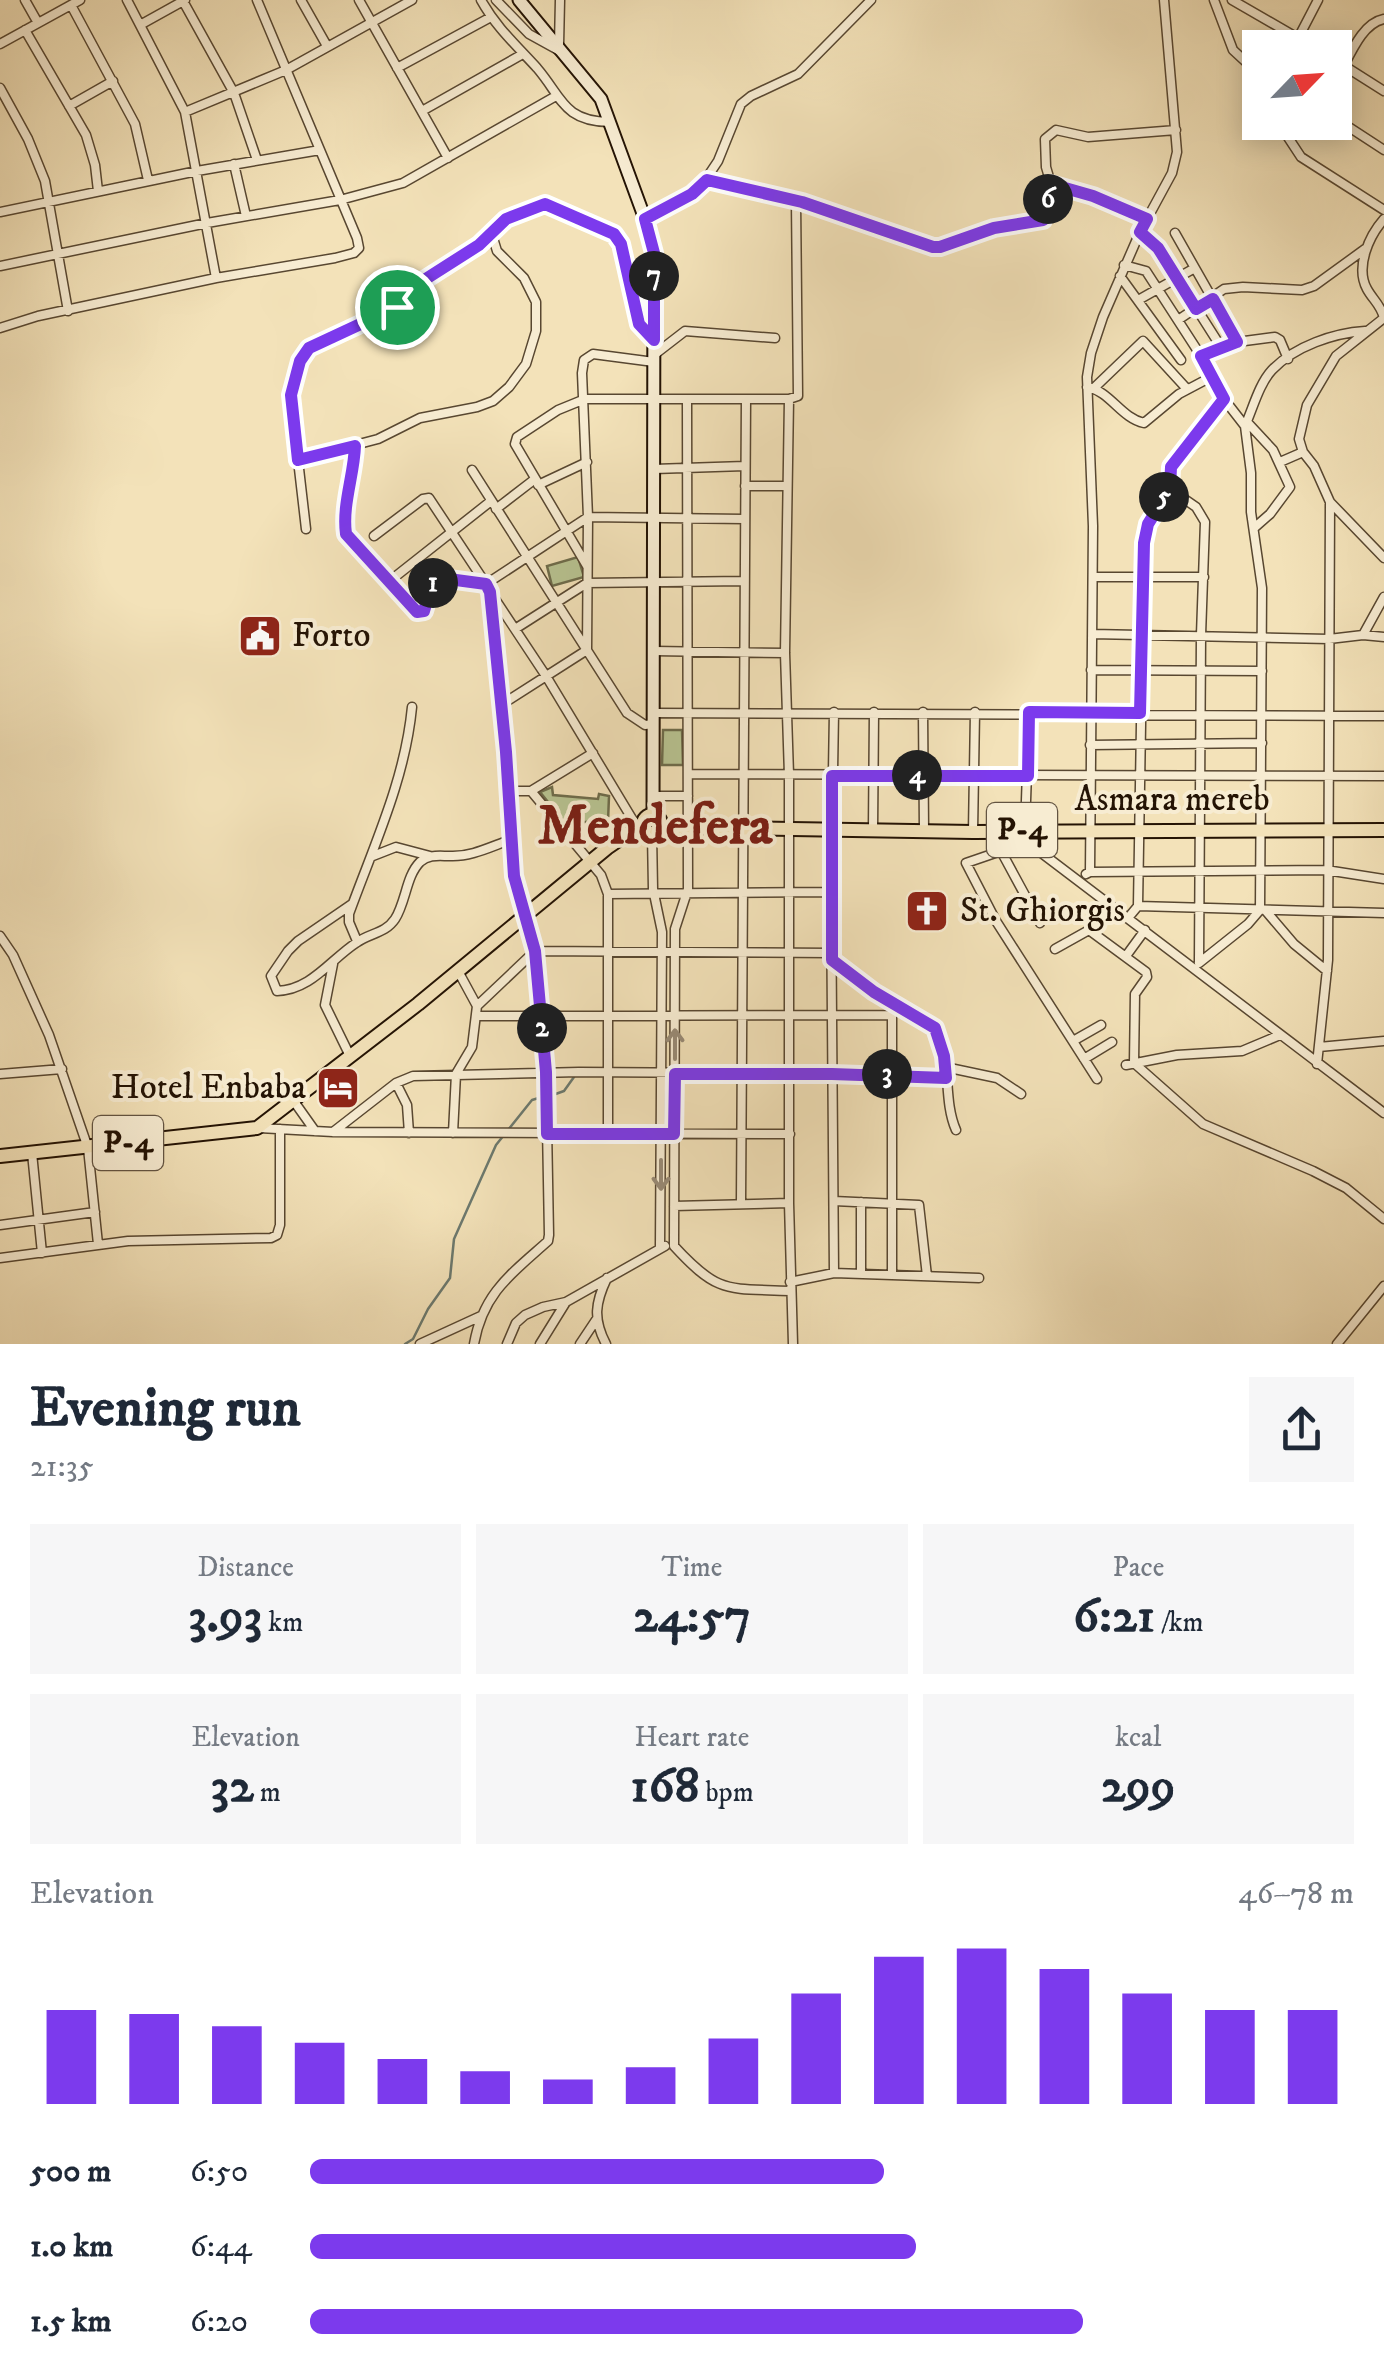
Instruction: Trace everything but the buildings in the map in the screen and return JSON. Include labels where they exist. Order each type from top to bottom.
[{"type":"highway","name":"Asmara mereb","points":[[649,825],[924,832],[1384,830]]},
{"type":"highway","points":[[256,1128],[589,862],[649,825]]},
{"type":"highway","name":"P-4","points":[[0,1156],[256,1128]]},
{"type":"main road","points":[[519,0],[601,99],[654,253],[654,796],[649,825]]},
{"type":"street","points":[[25,0],[38,23]]},
{"type":"street","points":[[127,0],[186,112],[216,278]]},
{"type":"street","points":[[140,25],[184,0],[234,94],[257,160]]},
{"type":"street","points":[[0,328],[216,278],[255,274],[354,253],[359,248],[257,0]]},
{"type":"street","points":[[301,0],[327,46]]},
{"type":"street","points":[[359,0],[448,158]]},
{"type":"street","points":[[186,112],[286,70],[412,0]]},
{"type":"street","points":[[480,0],[556,96],[581,118],[611,122]]},
{"type":"street","points":[[496,0],[530,34],[561,49],[560,0]]},
{"type":"street","points":[[645,219],[692,194],[707,180],[741,104],[798,74],[871,0]]},
{"type":"street","points":[[1090,872],[1091,353],[1124,266],[1172,173],[1178,152],[1164,0]]},
{"type":"street","points":[[1214,0],[1233,50],[1242,58]]},
{"type":"street","points":[[1232,0],[1286,30]]},
{"type":"street","points":[[1302,30],[1318,0]]},
{"type":"street","points":[[0,44],[76,2],[135,124],[148,180]]},
{"type":"street","points":[[397,68],[490,17]]},
{"type":"street","points":[[1352,54],[1375,21],[1384,19]]},
{"type":"street","points":[[25,30],[92,149],[98,191]]},
{"type":"street","points":[[422,111],[521,55]]},
{"type":"street","points":[[1352,70],[1384,91]]},
{"type":"street","points":[[70,106],[114,82]]},
{"type":"street","points":[[0,88],[38,160],[68,310]]},
{"type":"street","points":[[0,266],[340,200],[403,182],[556,96]]},
{"type":"street","points":[[1352,129],[1384,150]]},
{"type":"street","points":[[707,180],[796,201],[940,247],[994,228],[1043,220],[1051,184],[1045,139],[1056,130],[1088,137],[1176,130]]},
{"type":"street","points":[[1290,140],[1301,157],[1380,207],[1384,192]]},
{"type":"street","points":[[0,212],[148,180],[320,150]]},
{"type":"street","points":[[234,164],[246,216]]},
{"type":"street","points":[[1051,184],[1093,196],[1147,219]]},
{"type":"street","points":[[587,566],[515,444],[517,438],[558,410],[585,399],[746,400],[798,396],[796,201]]},
{"type":"street","points":[[306,529],[291,395],[300,361],[309,348],[397,307],[421,282],[524,210],[545,204],[614,234],[628,266],[639,324],[654,340]]},
{"type":"street","points":[[1178,320],[1224,290],[1302,290],[1314,286],[1366,248],[1384,219]]},
{"type":"street","points":[[298,460],[378,439],[420,418],[493,401],[526,364],[536,332],[536,302],[524,278],[496,250],[494,238],[498,228]]},
{"type":"street","points":[[1140,232],[1158,248],[1221,347]]},
{"type":"street","points":[[1175,233],[1237,342]]},
{"type":"street","points":[[1366,248],[1364,282],[1384,318],[1336,356],[1300,424],[1303,452],[1314,466],[1330,502],[1384,558]]},
{"type":"street","points":[[1124,266],[1146,271],[1224,399],[1280,462],[1290,487],[1254,528]]},
{"type":"street","points":[[1140,299],[1193,269]]},
{"type":"street","points":[[1120,276],[1181,360]]},
{"type":"street","points":[[587,650],[588,517],[582,373],[586,356],[654,358],[685,331],[775,338]]},
{"type":"street","points":[[1327,972],[1262,910],[1262,588],[1246,424],[1264,380],[1273,369],[1330,336],[1368,331]]},
{"type":"street","points":[[1201,356],[1237,342],[1278,337],[1288,358]]},
{"type":"street","points":[[1091,388],[1142,342],[1187,390]]},
{"type":"street","points":[[1091,388],[1144,423],[1212,376]]},
{"type":"street","points":[[788,399],[785,652],[793,1344]]},
{"type":"street","points":[[1128,918],[1138,906],[1140,871],[1141,635],[1148,524],[1170,489],[1171,467],[1224,399]]},
{"type":"street","points":[[687,400],[688,828],[686,893],[675,929],[674,1246],[706,1279],[721,1286],[790,1286],[834,1273],[979,1278]]},
{"type":"street","points":[[741,1203],[746,400]]},
{"type":"street","points":[[355,446],[346,534],[417,612],[427,606],[432,584],[441,578],[488,588]]},
{"type":"street","points":[[1280,462],[1303,452]]},
{"type":"street","points":[[391,580],[451,531],[537,482],[586,462]]},
{"type":"street","points":[[654,468],[745,466]]},
{"type":"street","points":[[472,470],[627,713],[644,725],[654,718],[688,712],[1384,716]]},
{"type":"street","points":[[745,486],[787,486]]},
{"type":"street","points":[[1170,489],[1203,514],[1199,967]]},
{"type":"street","points":[[374,536],[429,498],[593,753],[649,825],[654,894],[662,932],[660,1246]]},
{"type":"street","points":[[1317,1064],[1327,972],[1330,502]]},
{"type":"street","points":[[488,588],[526,557],[588,517],[744,519]]},
{"type":"street","points":[[1093,577],[1204,577]]},
{"type":"street","points":[[515,629],[588,583],[743,581]]},
{"type":"street","points":[[474,1344],[480,1316],[492,1293],[548,1241],[547,1096],[541,1015],[535,951],[523,916],[510,840],[509,791],[488,588]]},
{"type":"street","points":[[1363,635],[1384,597]]},
{"type":"street","points":[[1092,634],[1329,640],[1363,635],[1384,637]]},
{"type":"street","points":[[501,705],[587,650]]},
{"type":"street","points":[[654,652],[785,652]]},
{"type":"street","points":[[1091,670],[1262,671]]},
{"type":"street","points":[[357,942],[349,922],[352,904],[384,830],[412,707]]},
{"type":"street","points":[[834,712],[834,1273]]},
{"type":"street","points":[[873,830],[874,712]]},
{"type":"street","points":[[923,712],[924,832]]},
{"type":"street","points":[[973,832],[975,712]]},
{"type":"street","points":[[1029,712],[1025,830],[1035,848],[1199,967],[1280,1035],[1384,1113]]},
{"type":"street","points":[[1090,745],[1262,743]]},
{"type":"street","points":[[509,791],[531,791],[593,753]]},
{"type":"street","points":[[688,774],[1384,776]]},
{"type":"street","points":[[531,791],[601,875],[608,894],[608,1133]]},
{"type":"street","points":[[654,796],[688,796]]},
{"type":"street","points":[[998,831],[1001,851],[1040,923]]},
{"type":"street","points":[[372,856],[396,846],[430,856],[469,855],[510,840]]},
{"type":"street","points":[[1001,851],[966,863],[996,920],[1097,1079]]},
{"type":"street","points":[[352,904],[288,951],[271,976],[281,992],[300,985],[333,964],[357,942],[391,925],[419,863],[430,856]]},
{"type":"street","points":[[1078,880],[1090,872],[1326,870],[1384,879]]},
{"type":"street","points":[[608,894],[831,892]]},
{"type":"street","points":[[1138,906],[1384,913]]},
{"type":"street","points":[[1199,967],[1262,910]]},
{"type":"street","points":[[1055,948],[1089,930],[1142,968],[1146,978],[1135,994],[1130,1064]]},
{"type":"street","points":[[1126,956],[1145,930]]},
{"type":"street","points":[[3,941],[62,1069],[88,1148],[98,1244]]},
{"type":"street","points":[[477,1011],[535,951],[832,956],[850,976],[935,1028],[956,1130]]},
{"type":"street","points":[[333,964],[325,1005],[350,1056]]},
{"type":"street","points":[[453,1133],[456,1074],[472,1047],[477,1011],[458,970]]},
{"type":"street","points":[[892,1002],[892,1275]]},
{"type":"street","points":[[477,1011],[541,1015],[892,1015]]},
{"type":"street","points":[[1073,1040],[1101,1025]]},
{"type":"street","points":[[1130,1064],[1242,1051],[1280,1035]]},
{"type":"street","points":[[1319,1047],[1384,1041]]},
{"type":"street","points":[[1084,1059],[1112,1042]]},
{"type":"street","points":[[1130,1064],[1204,1124],[1346,1188],[1384,1219]]},
{"type":"street","points":[[945,1067],[998,1078],[1021,1094]]},
{"type":"street","points":[[0,1074],[62,1069]]},
{"type":"street","points":[[333,1132],[396,1083],[413,1076],[606,1072],[892,1074],[946,1078]]},
{"type":"street","points":[[396,1083],[406,1105],[409,1133]]},
{"type":"street","points":[[293,1100],[315,1130]]},
{"type":"street","points":[[256,1128],[496,1134],[790,1134]]},
{"type":"street","points":[[0,1258],[98,1244],[192,1237],[266,1240],[277,1235],[280,1129]]},
{"type":"street","points":[[32,1152],[42,1252]]},
{"type":"street","points":[[834,1200],[916,1204],[920,1208],[927,1276]]},
{"type":"street","points":[[861,1202],[861,1274]]},
{"type":"street","points":[[674,1206],[789,1203]]},
{"type":"street","points":[[0,1225],[95,1212]]},
{"type":"street","points":[[507,1344],[516,1323],[525,1316],[566,1302],[660,1246],[674,1246]]},
{"type":"street","points":[[606,1344],[596,1320],[596,1307],[607,1278]]},
{"type":"street","points":[[1338,1344],[1384,1286]]},
{"type":"street","points":[[540,1344],[566,1302]]},
{"type":"street","points":[[420,1344],[480,1316]]},
{"type":"street","points":[[580,1344],[596,1320]]},
{"type":"green space","points":[[578,557],[584,577],[552,586],[547,566]]},
{"type":"green space","points":[[663,730],[682,730],[683,765],[662,765]]},
{"type":"green space","points":[[552,787],[553,795],[598,799],[599,794],[609,796],[608,822],[564,822],[540,792]]},
{"type":"waterway","points":[[550,1096],[564,1091],[574,1077]]},
{"type":"waterway","points":[[405,1344],[413,1339],[450,1278],[454,1239],[496,1145],[532,1100],[542,1097]]},
{"type":"place","name":"Forto","points":[[260,636]]},
{"type":"place","name":"St. Ghiorgis","points":[[927,911]]},
{"type":"place","name":"Hotel Enbaba","points":[[338,1088]]},
{"type":"district","name":"Mendefera","points":[[655,827]]},
{"type":"route","points":[[707,180],[802,202],[933,247],[1019,222],[1040,222],[1046,216],[1051,184],[1093,196],[1147,219],[1140,232],[1158,248],[1196,309],[1213,299],[1237,342],[1201,356],[1224,399],[1171,467],[1170,489],[1148,524],[1144,543],[1140,713],[1029,712],[1028,776],[832,776],[832,960],[874,992],[935,1028],[946,1078],[892,1074],[675,1074],[674,1134],[547,1134],[548,1100],[535,951],[514,876],[490,592],[486,584],[441,578],[432,584],[424,611],[410,608],[386,575],[346,534],[355,446],[298,460],[296,455],[291,395],[300,361],[309,348],[330,336],[397,307],[421,282],[479,245],[506,219],[545,204],[614,234],[628,266],[639,324],[654,340],[654,253],[645,219],[692,194],[707,180]]}]
